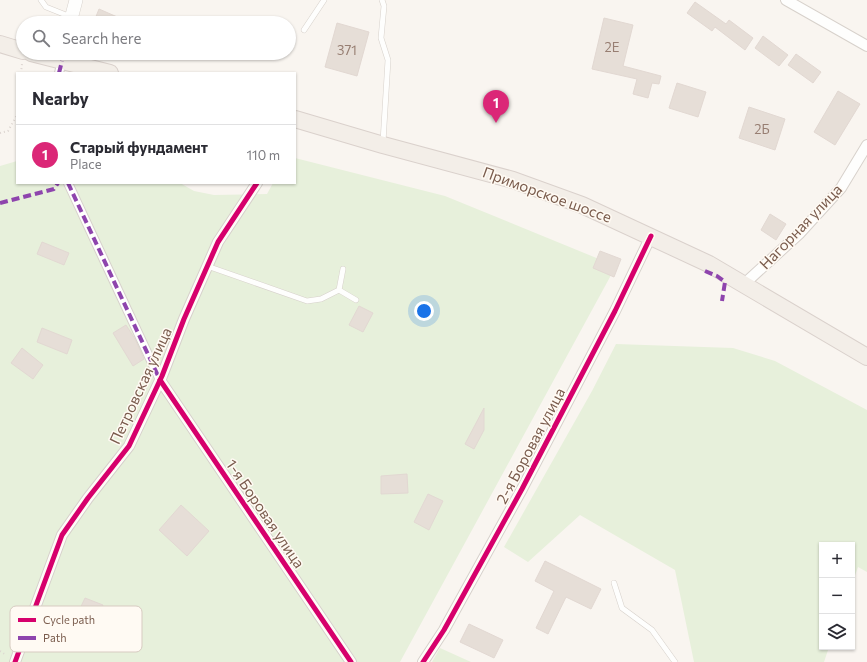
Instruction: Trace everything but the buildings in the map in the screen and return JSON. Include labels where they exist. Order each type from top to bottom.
[{"type":"main road","points":[[0,44],[16,52]]},
{"type":"main road","points":[[49,60],[106,72]]},
{"type":"main road","name":"Приморское шоссе","points":[[297,123],[513,180],[582,205],[709,264],[867,357]]},
{"type":"street","points":[[72,16],[76,0]]},
{"type":"street","points":[[786,0],[867,46]]},
{"type":"street","name":"Нагорная улица","points":[[743,285],[800,233],[841,188],[867,145]]},
{"type":"street","name":"1-я Боровая улица","points":[[68,184],[160,380],[351,662]]},
{"type":"street","name":"Петровская улица","points":[[36,606],[62,535],[88,498],[129,446],[160,380],[218,242],[255,184]]},
{"type":"street","name":"2-я Боровая улица","points":[[423,662],[444,630],[522,489],[615,311],[651,236]]},
{"type":"street","name":"Петровская улица","points":[[15,662],[19,652]]},
{"type":"lane","points":[[41,0],[46,7],[63,16]]},
{"type":"lane","points":[[304,30],[324,0]]},
{"type":"lane","points":[[382,0],[384,6],[380,38],[388,60],[383,145]]},
{"type":"lane","points":[[207,266],[307,301],[321,299],[339,290]]},
{"type":"lane","points":[[339,290],[343,269]]},
{"type":"lane","points":[[339,290],[356,300]]},
{"type":"lane","points":[[614,583],[622,608],[652,630],[675,662]]},
{"type":"path","points":[[21,72],[24,60]]},
{"type":"path","points":[[0,133],[8,131],[16,117]]},
{"type":"green space","points":[[296,158],[445,196],[616,266],[400,662],[0,662],[0,166],[16,161],[16,184],[182,184],[194,191],[214,195],[267,194],[272,184],[296,184]]},
{"type":"green space","points":[[616,344],[733,348],[775,361],[867,410],[867,572],[858,567],[855,576],[855,542],[819,542],[819,650],[828,650],[824,662],[694,662],[675,570],[580,515],[528,562],[504,547],[592,391]]},
{"type":"green space","points":[[440,648],[471,662],[432,662]]},
{"type":"marked path","points":[[59,72],[62,61]]},
{"type":"marked path","points":[[0,203],[54,189],[57,184]]},
{"type":"marked path","points":[[68,184],[160,380]]},
{"type":"marked path","points":[[705,271],[717,276],[725,282],[722,301]]},
{"type":"cycle path","points":[[36,606],[62,535],[88,498],[129,446],[162,376],[184,319],[218,242],[256,184]]},
{"type":"cycle path","points":[[423,662],[444,630],[522,489],[615,311],[651,236]]},
{"type":"cycle path","points":[[160,380],[351,662]]},
{"type":"cycle path","points":[[15,662],[19,652]]},
{"type":"place","name":"Старый фундамент","points":[[496,123]]}]
